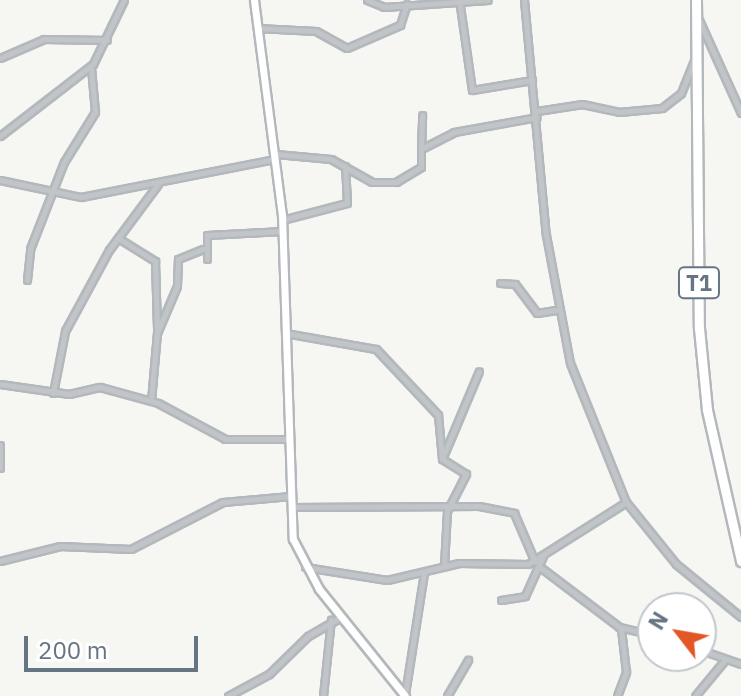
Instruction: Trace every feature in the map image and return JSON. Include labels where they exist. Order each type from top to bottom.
[{"type":"highway","name":"T1","points":[[696,0],[700,49],[699,328],[707,410],[741,561]]},
{"type":"street","points":[[254,0],[283,231],[293,539],[304,567],[404,696]]},
{"type":"street","points":[[367,0],[460,6],[488,0]]},
{"type":"street","points":[[524,0],[556,310],[626,502],[684,572],[741,617]]},
{"type":"street","points":[[0,136],[91,67],[108,40],[121,1]]},
{"type":"street","points":[[257,28],[316,31],[347,48],[400,25],[407,4]]},
{"type":"street","points":[[460,6],[472,90],[532,80]]},
{"type":"street","points":[[696,14],[729,94],[741,113]]},
{"type":"street","points":[[0,58],[44,39],[108,40]]},
{"type":"street","points":[[421,149],[454,132],[582,104],[619,112],[662,108],[681,93],[700,49]]},
{"type":"street","points":[[27,280],[30,249],[53,194],[95,112],[91,67]]},
{"type":"street","points":[[729,94],[741,94]]},
{"type":"street","points":[[0,180],[53,194],[81,197],[276,156],[345,166],[372,182],[396,182],[421,167],[422,115]]},
{"type":"street","points":[[282,220],[347,203],[345,166]]},
{"type":"street","points":[[53,393],[65,331],[118,238],[159,183]]},
{"type":"street","points":[[207,259],[203,249],[207,235],[283,231]]},
{"type":"street","points":[[118,238],[155,261],[157,331],[151,401]]},
{"type":"street","points":[[157,331],[177,286],[178,259],[203,249]]},
{"type":"street","points":[[500,283],[515,284],[537,313],[556,310]]},
{"type":"street","points":[[284,333],[376,349],[438,415],[442,459]]},
{"type":"street","points":[[442,459],[479,371]]},
{"type":"street","points":[[0,384],[53,393],[100,387],[151,401],[225,439],[292,439]]},
{"type":"street","points":[[0,445],[0,468]]},
{"type":"street","points":[[442,459],[466,474],[447,511],[444,566]]},
{"type":"street","points":[[0,561],[60,546],[131,549],[223,502],[292,496]]},
{"type":"street","points":[[304,567],[374,579],[424,573],[444,566],[535,562],[626,502]]},
{"type":"street","points":[[293,507],[361,503],[447,511],[479,506],[517,514],[535,562]]},
{"type":"street","points":[[501,600],[525,596],[544,555]]},
{"type":"street","points":[[540,567],[621,628],[637,632]]},
{"type":"street","points":[[404,696],[424,573]]},
{"type":"street","points":[[228,696],[269,674],[331,619],[343,616]]},
{"type":"street","points":[[323,696],[331,619]]},
{"type":"street","points":[[617,696],[626,672],[621,628]]},
{"type":"street","points":[[717,658],[741,664]]},
{"type":"street","points":[[447,696],[468,660]]},
{"type":"street","points":[[695,696],[724,661]]}]
